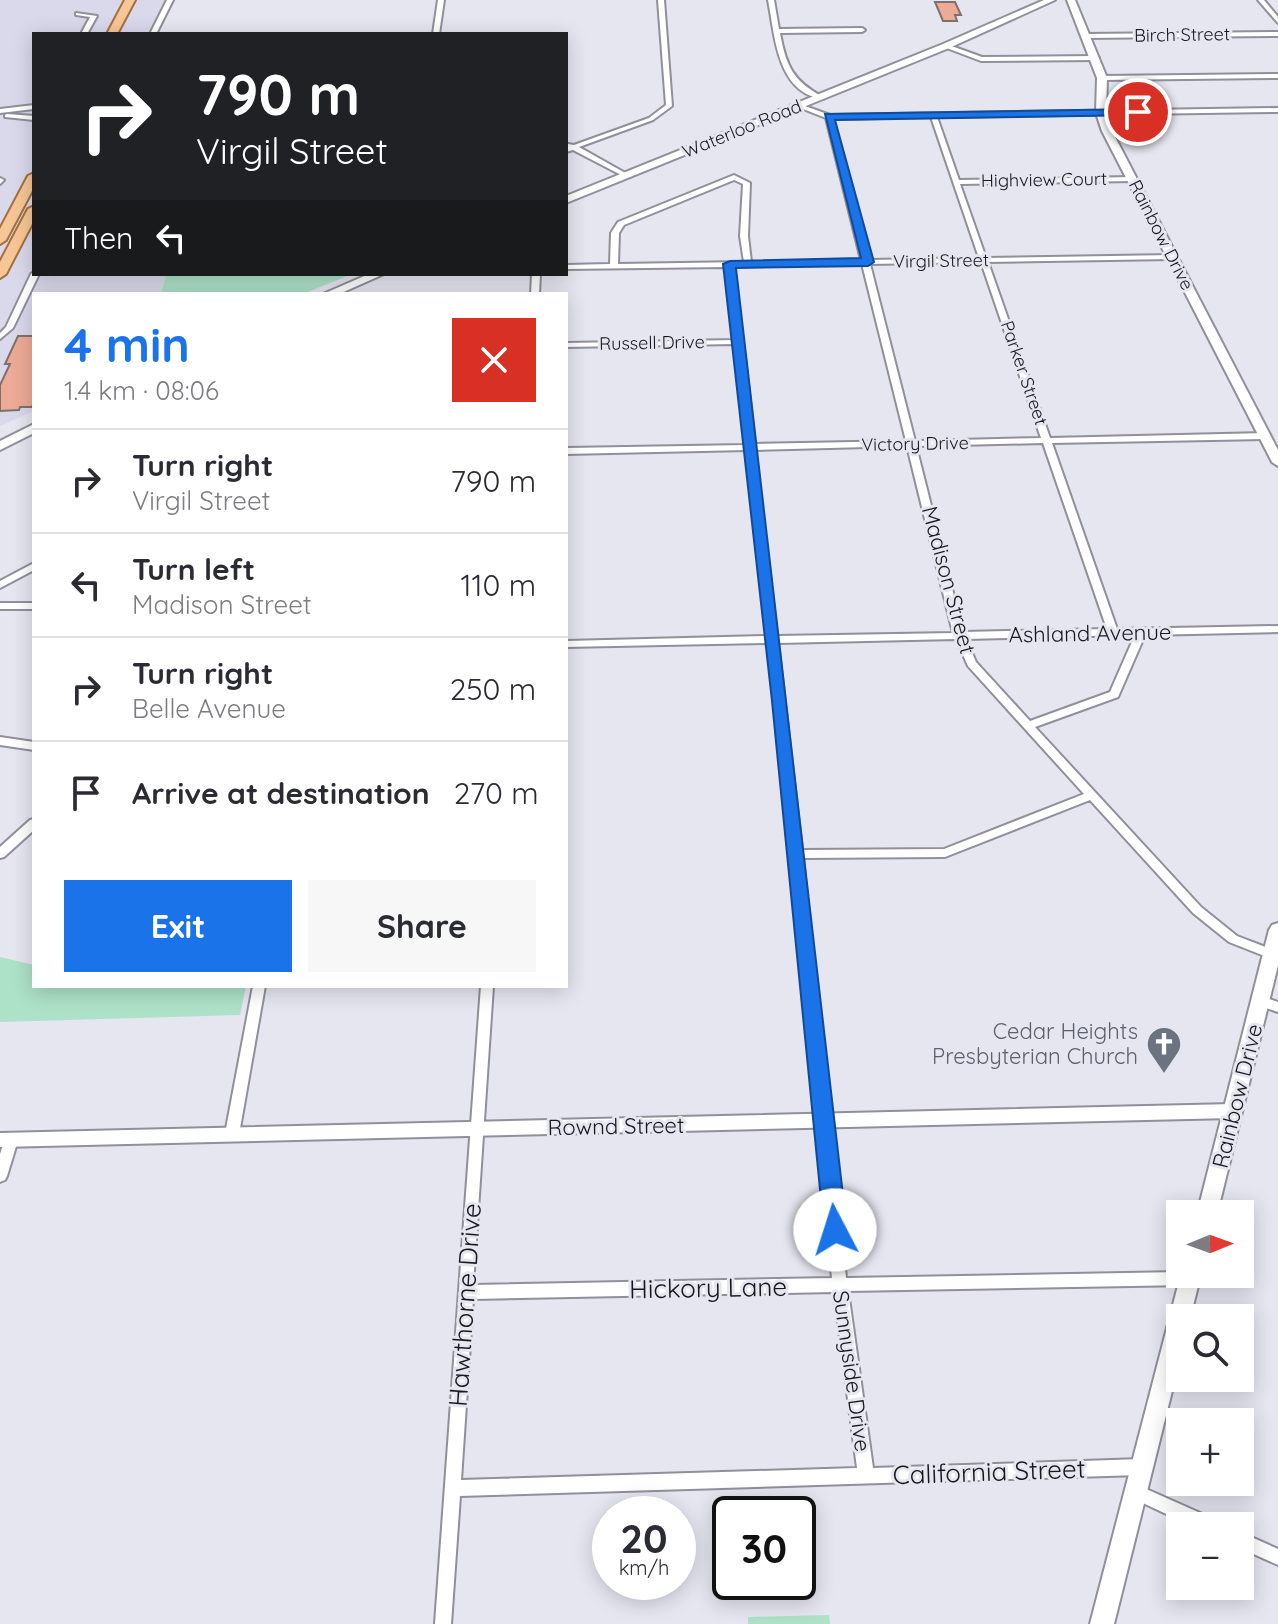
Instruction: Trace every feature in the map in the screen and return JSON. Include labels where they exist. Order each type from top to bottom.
[{"type":"main road","points":[[133,0],[136,13]]},
{"type":"main road","points":[[113,32],[133,0]]},
{"type":"main road","points":[[126,32],[143,0]]},
{"type":"main road","name":"Waterloo Road","points":[[568,199],[821,98],[1051,0]]},
{"type":"main road","name":"Rainbow Drive","points":[[1071,0],[1102,78],[1101,113],[1278,462]]},
{"type":"main road","points":[[119,32],[123,13]]},
{"type":"main road","points":[[0,240],[32,180]]},
{"type":"main road","points":[[0,274],[32,213]]},
{"type":"main road","points":[[334,292],[374,276]]},
{"type":"main road","points":[[3,443],[32,429]]},
{"type":"main road","name":"Rainbow Drive","points":[[1211,1200],[1233,1111],[1270,1004],[1272,954],[1278,930]]},
{"type":"main road","points":[[1102,1624],[1188,1288]]},
{"type":"street","points":[[154,32],[170,0]]},
{"type":"street","points":[[436,32],[441,0]]},
{"type":"street","points":[[568,149],[651,119],[669,106],[661,0]]},
{"type":"street","points":[[771,0],[789,77],[821,98]]},
{"type":"street","points":[[1261,0],[1278,21]]},
{"type":"street","points":[[78,14],[94,16],[85,32]]},
{"type":"street","points":[[778,31],[862,30]]},
{"type":"street","name":"Birch Street","points":[[1086,36],[1278,34]]},
{"type":"street","points":[[946,46],[981,59],[1096,58]]},
{"type":"street","points":[[1102,78],[1278,76]]},
{"type":"street","points":[[800,106],[829,117],[1278,110]]},
{"type":"street","points":[[0,114],[32,112]]},
{"type":"street","name":"Parker Street","points":[[933,115],[1113,632]]},
{"type":"street","name":"Madison Street","points":[[829,117],[868,262],[959,635],[979,673],[1217,928],[1246,946],[1272,954]]},
{"type":"street","points":[[568,144],[625,175]]},
{"type":"street","points":[[614,266],[615,233],[621,224],[734,177],[747,183],[744,236],[748,264]]},
{"type":"street","name":"Highview Court","points":[[956,182],[1132,179]]},
{"type":"street","name":"Virgil Street","points":[[568,267],[1172,257]]},
{"type":"street","name":"Sunnyside Drive","points":[[730,264],[797,854],[840,1285],[866,1475]]},
{"type":"street","points":[[0,336],[9,328],[34,276]]},
{"type":"street","name":"Russell Drive","points":[[568,345],[738,342]]},
{"type":"street","name":"Victory Drive","points":[[568,451],[1265,436]]},
{"type":"street","points":[[0,585],[32,567]]},
{"type":"street","points":[[0,606],[32,606]]},
{"type":"street","name":"Ashland Avenue","points":[[568,644],[1278,629]]},
{"type":"street","points":[[1029,725],[1114,694],[1141,632]]},
{"type":"street","points":[[0,741],[32,746]]},
{"type":"street","points":[[797,854],[945,853],[1093,795]]},
{"type":"street","points":[[0,854],[32,825]]},
{"type":"street","points":[[232,1134],[259,988]]},
{"type":"street","name":"Hawthorne Drive","points":[[443,1624],[487,988]]},
{"type":"street","name":"Rownd Street","points":[[6,1140],[1233,1111]]},
{"type":"street","points":[[0,1176],[6,1140]]},
{"type":"street","name":"Hickory Lane","points":[[466,1292],[1166,1277]]},
{"type":"street","name":"California Street","points":[[453,1488],[1141,1467]]},
{"type":"street","points":[[1135,1492],[1179,1512]]},
{"type":"street","points":[[1254,1546],[1278,1557]]},
{"type":"shaded area","points":[[0,0],[169,0],[154,32],[32,32],[32,276],[166,276],[162,292],[32,292],[32,412],[0,426]]},
{"type":"green space","points":[[166,276],[347,276],[308,292],[162,292]]},
{"type":"green space","points":[[0,957],[32,965],[32,988],[246,988],[240,1015],[0,1022]]},
{"type":"green space","points":[[829,1615],[830,1624],[748,1624],[748,1617]]},
{"type":"building","points":[[935,2],[955,2],[961,15],[955,15],[957,21],[943,21]]},
{"type":"building","points":[[18,336],[32,336],[32,407],[0,411],[0,385],[10,364],[5,364]]},
{"type":"place","name":"Cedar Heights Presbyterian Church","points":[[1164,1075]]},
{"type":"route","points":[[835,1230],[780,701],[730,264],[868,262],[829,117],[1138,112]]}]
